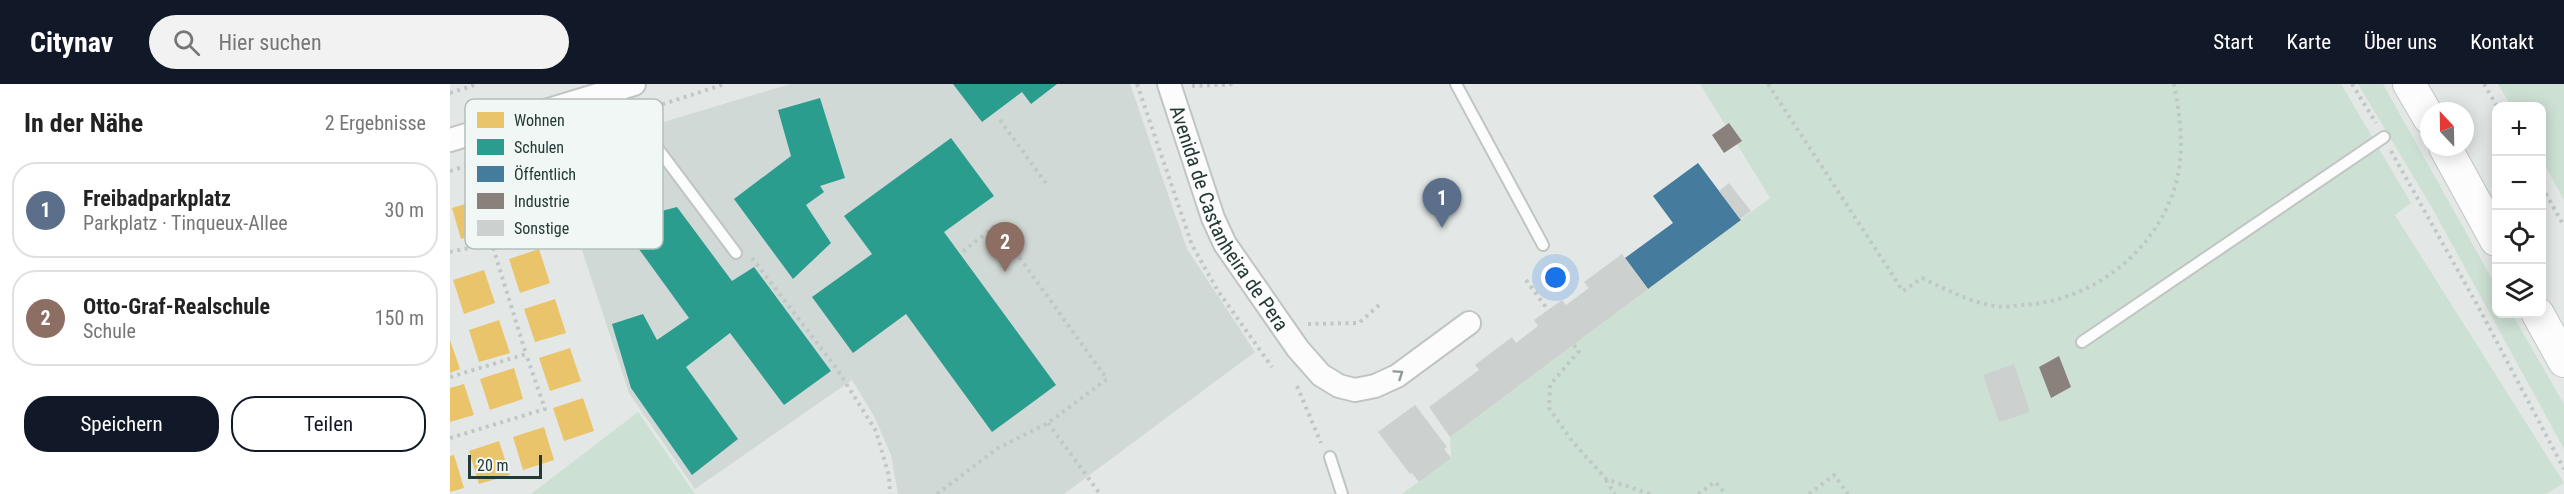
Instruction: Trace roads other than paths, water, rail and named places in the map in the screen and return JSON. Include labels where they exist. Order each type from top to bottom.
[{"type":"main road","points":[[2409,84],[2420,103]]},
{"type":"main road","points":[[2450,156],[2492,233]]},
{"type":"main road","points":[[2540,318],[2564,361]]},
{"type":"street","name":"Avenida de Castanheira de Pera","points":[[1170,85],[1212,218],[1225,244],[1281,325],[1321,375],[1339,386],[1355,390],[1375,386],[1391,379],[1469,323]]},
{"type":"street","points":[[585,99],[624,87]]},
{"type":"street","points":[[450,140],[465,135]]},
{"type":"lane","points":[[1456,84],[1543,245]]},
{"type":"lane","points":[[2082,342],[2384,137]]},
{"type":"lane","points":[[663,157],[736,253]]},
{"type":"lane","points":[[1326,453],[1342,494]]},
{"type":"place","name":"Freibadparkplatz","points":[[1442,228]]},
{"type":"place","name":"Otto-Graf-Realschule","points":[[1005,272]]}]
